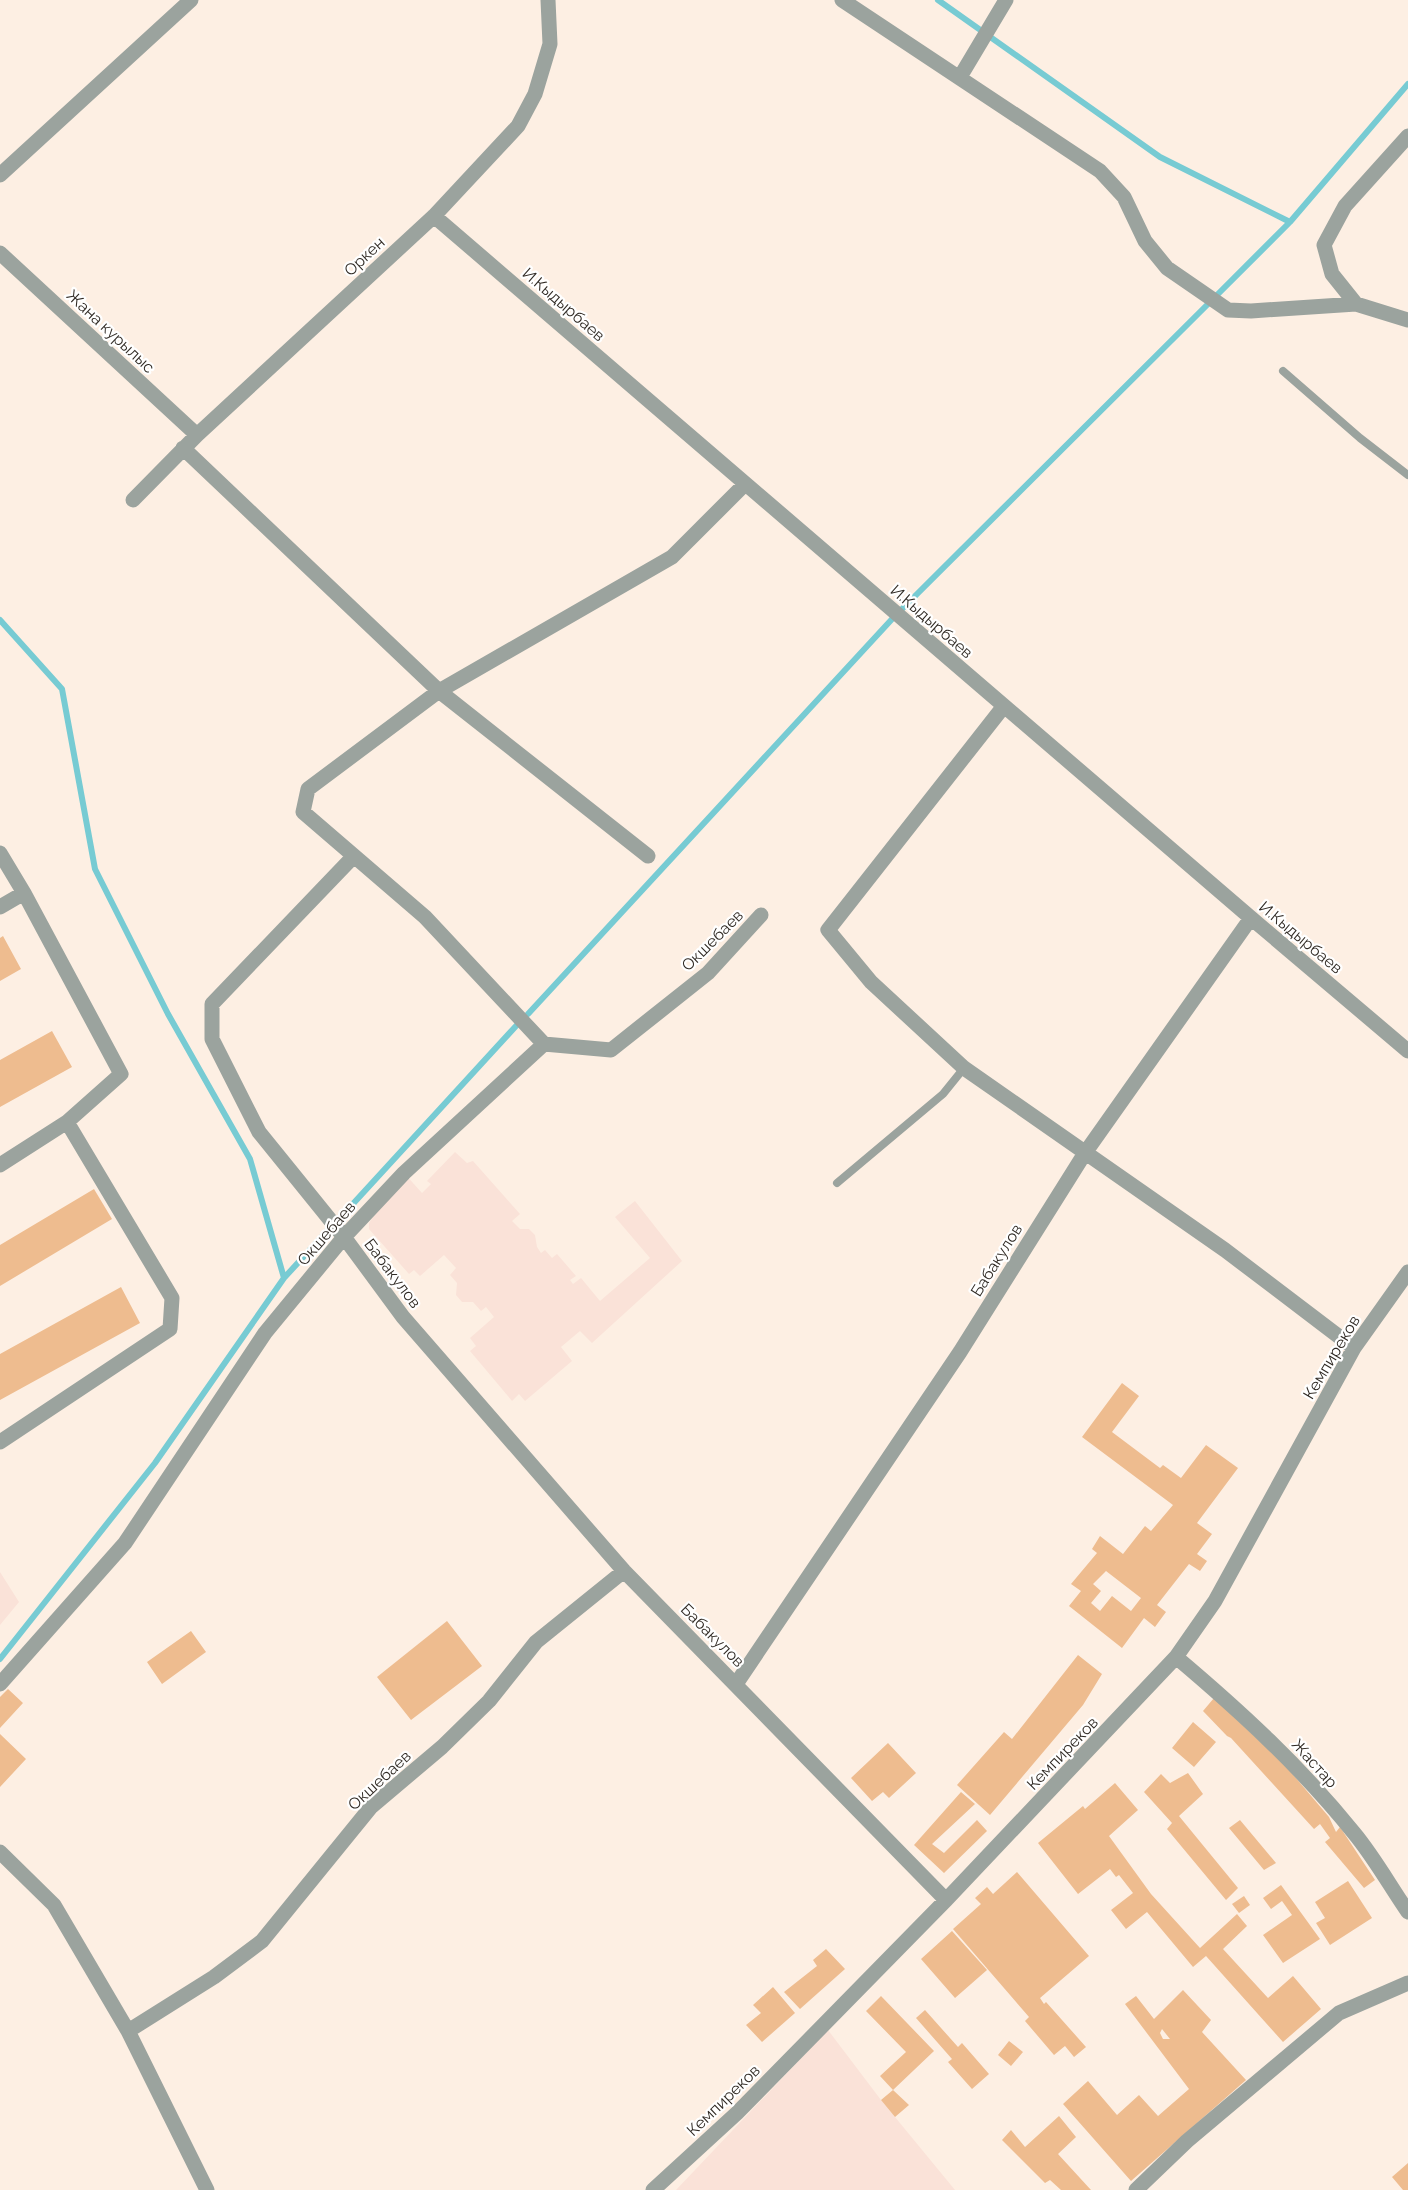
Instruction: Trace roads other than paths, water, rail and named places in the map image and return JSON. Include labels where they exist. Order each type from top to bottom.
[{"type":"street","points":[[0,175],[191,0]]},
{"type":"street","name":"Оркен","points":[[133,500],[196,435],[434,216],[518,126],[535,94],[550,44],[548,0]]},
{"type":"street","points":[[842,0],[1100,171],[1124,197],[1145,241],[1167,268],[1228,310],[1251,311],[1356,304],[1408,320]]},
{"type":"street","points":[[960,77],[1006,0]]},
{"type":"street","points":[[1356,304],[1332,274],[1324,244],[1345,206],[1408,136]]},
{"type":"street","name":"И.Кыдырбаев","points":[[434,216],[1408,1051]]},
{"type":"street","name":"Жана курылыс","points":[[0,253],[196,435]]},
{"type":"street","points":[[183,448],[439,691],[648,856]]},
{"type":"street","points":[[544,1044],[425,917],[303,812],[308,789],[439,691],[672,557],[745,484]]},
{"type":"street","points":[[1004,706],[828,930],[871,982],[964,1068],[1225,1251],[1354,1348]]},
{"type":"street","points":[[0,853],[24,892],[121,1074],[67,1122],[0,1165]]},
{"type":"street","name":"Бабакулов","points":[[353,857],[212,1004],[212,1039],[260,1132],[344,1237],[403,1317],[624,1571],[946,1900]]},
{"type":"street","points":[[0,907],[24,892]]},
{"type":"street","name":"Окшебаев","points":[[0,1684],[125,1543],[265,1333],[344,1237],[404,1173],[544,1044],[611,1050],[708,973],[761,915]]},
{"type":"street","name":"Бабакулов","points":[[736,1684],[960,1352],[1085,1153],[1251,918]]},
{"type":"street","points":[[0,1442],[170,1329],[172,1298],[67,1122]]},
{"type":"street","name":"Кемпиреков","points":[[653,2190],[737,2113],[946,1900],[1176,1657],[1215,1601],[1354,1348],[1408,1272]]},
{"type":"street","name":"Окшебаев","points":[[128,2031],[214,1977],[262,1941],[371,1807],[442,1747],[489,1701],[536,1642],[624,1571]]},
{"type":"street","name":"Жастар","points":[[1176,1657],[1225,1698],[1287,1757],[1355,1834],[1408,1912]]},
{"type":"street","points":[[0,1852],[54,1905],[128,2031],[207,2190]]},
{"type":"street","points":[[1136,2190],[1187,2141],[1339,2013],[1408,1983]]},
{"type":"lane","points":[[1283,370],[1360,438],[1408,475]]},
{"type":"lane","points":[[837,1183],[943,1094],[964,1068]]},
{"type":"waterway","points":[[938,0],[1160,157],[1290,222]]},
{"type":"waterway","points":[[1216,296],[1290,222],[1408,84]]},
{"type":"waterway","points":[[902,609],[1208,304]]},
{"type":"waterway","points":[[528,1014],[893,618]]},
{"type":"waterway","points":[[0,620],[62,689],[95,869],[168,1014],[250,1159],[284,1278]]},
{"type":"waterway","points":[[340,1218],[516,1026]]},
{"type":"waterway","points":[[0,1659],[155,1463],[284,1278],[329,1229]]}]
